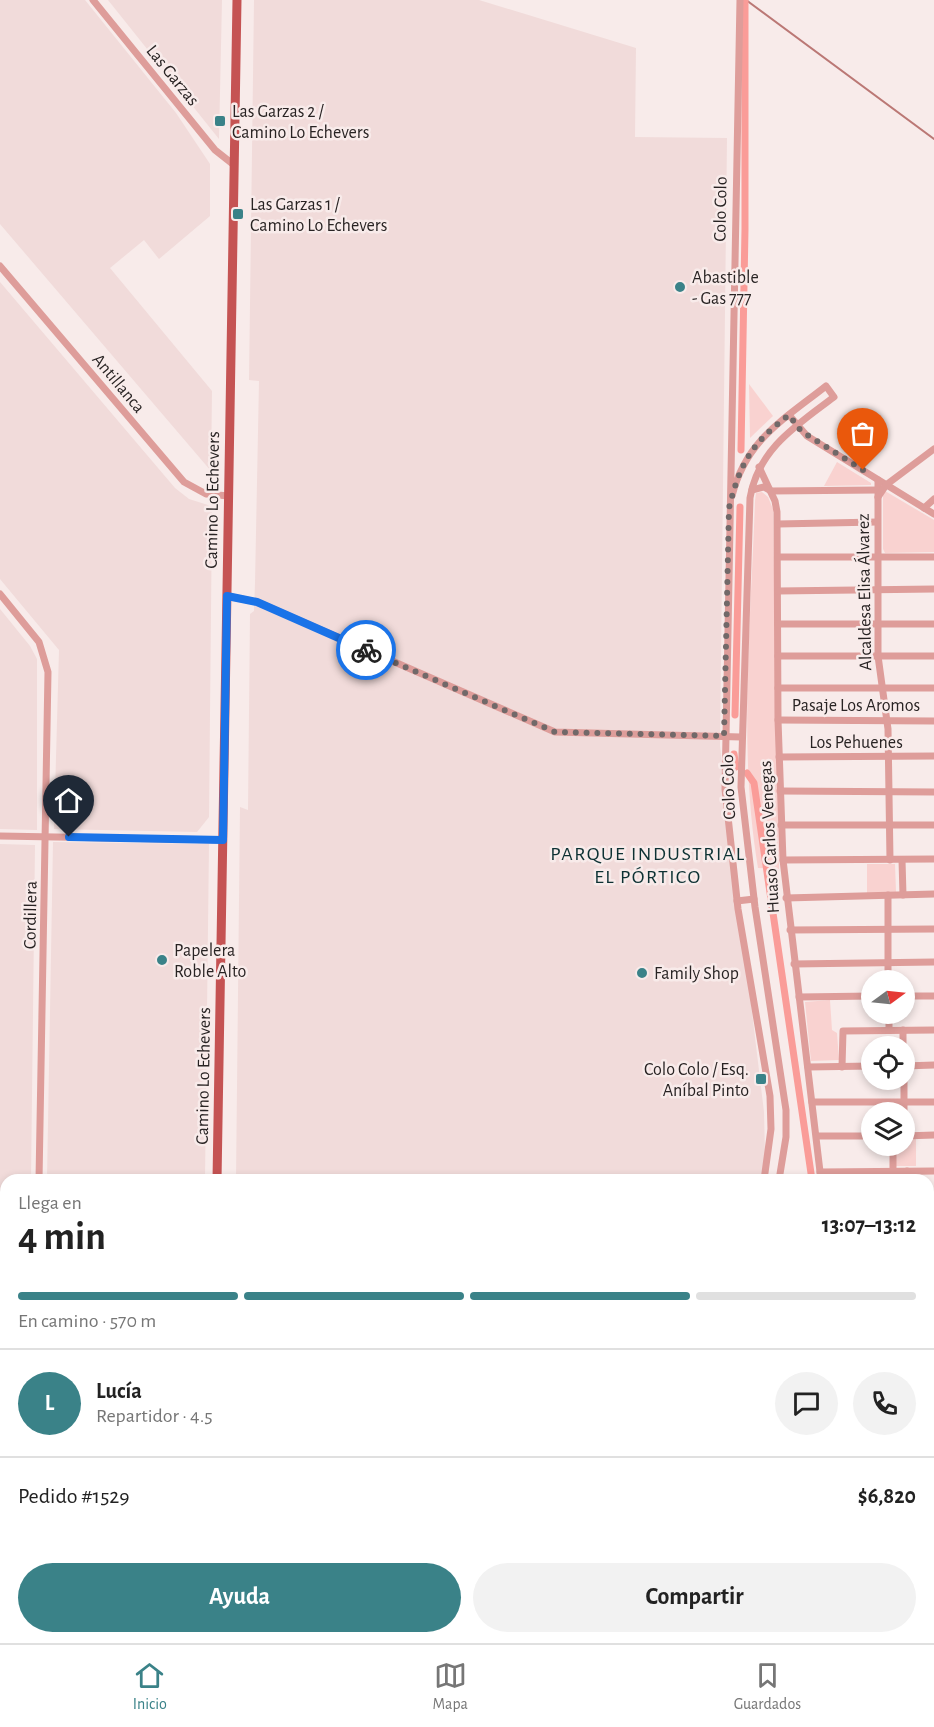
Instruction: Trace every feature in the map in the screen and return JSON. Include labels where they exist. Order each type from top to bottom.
[{"type":"main road","name":"Camino Lo Echevers","points":[[217,1174],[237,0]]},
{"type":"street","name":"Las Garzas","points":[[93,0],[215,150],[234,165]]},
{"type":"street","name":"Colo Colo","points":[[740,0],[724,736],[725,789],[737,901],[770,1096],[771,1129],[765,1174]]},
{"type":"street","name":"Antillanca","points":[[0,266],[184,482],[206,494],[229,496]]},
{"type":"street","name":"Colo Colo","points":[[729,508],[736,479],[762,436],[826,386],[834,397],[775,443],[759,467],[752,490],[741,737],[744,827],[786,1110],[786,1137],[780,1174]]},
{"type":"street","points":[[789,415],[796,426],[934,514]]},
{"type":"street","name":"Alcaldesa Elisa Álvarez","points":[[878,493],[934,449]]},
{"type":"street","points":[[730,455],[747,458]]},
{"type":"street","name":"Huaso Carlos Venegas","points":[[759,467],[776,502],[778,524],[778,720],[783,860],[820,1172]]},
{"type":"street","name":"Alcaldesa Elisa Álvarez","points":[[878,480],[878,656],[888,721],[890,860]]},
{"type":"street","points":[[752,490],[764,487],[771,491],[878,493]]},
{"type":"street","points":[[924,508],[934,499]]},
{"type":"street","points":[[778,524],[877,522]]},
{"type":"street","points":[[778,557],[934,556]]},
{"type":"street","points":[[777,591],[934,589]]},
{"type":"street","name":"Cordillera","points":[[0,594],[39,642],[47,666],[39,1174]]},
{"type":"street","points":[[227,596],[257,602],[555,732],[741,737]]},
{"type":"street","points":[[778,624],[934,624]]},
{"type":"street","points":[[778,656],[934,656]]},
{"type":"street","points":[[778,688],[934,688]]},
{"type":"street","name":"Pasaje Los Aromos","points":[[778,720],[934,721]]},
{"type":"street","name":"Los Pehuenes","points":[[779,757],[934,756]]},
{"type":"street","points":[[780,792],[934,792]]},
{"type":"street","points":[[781,825],[934,825]]},
{"type":"street","points":[[0,836],[223,840]]},
{"type":"street","points":[[783,860],[934,859]]},
{"type":"street","points":[[902,860],[903,895]]},
{"type":"street","points":[[786,898],[934,894]]},
{"type":"street","points":[[888,895],[888,970]]},
{"type":"street","points":[[737,901],[754,899]]},
{"type":"street","points":[[739,914],[756,911]]},
{"type":"street","points":[[790,930],[934,929]]},
{"type":"street","points":[[794,964],[934,962]]},
{"type":"street","points":[[799,997],[861,996]]},
{"type":"street","points":[[915,996],[934,996]]},
{"type":"street","points":[[889,1024],[889,1030]]},
{"type":"street","points":[[903,1030],[903,1036]]},
{"type":"street","points":[[842,1067],[843,1031],[934,1030]]},
{"type":"street","points":[[915,1066],[934,1065]]},
{"type":"street","points":[[808,1067],[861,1066]]},
{"type":"street","points":[[904,1090],[904,1102]]},
{"type":"street","points":[[812,1102],[861,1102]]},
{"type":"street","points":[[915,1102],[934,1102]]},
{"type":"street","points":[[915,1136],[934,1135]]},
{"type":"street","points":[[817,1136],[861,1136]]},
{"type":"street","points":[[893,1156],[893,1171]]},
{"type":"street","points":[[820,1172],[934,1171]]},
{"type":"shaded area","points":[[0,0],[85,0],[176,113],[210,164],[210,216],[159,259],[144,240],[110,268],[212,391],[211,471],[0,224]]},
{"type":"shaded area","points":[[108,0],[222,0],[219,139]]},
{"type":"shaded area","points":[[254,0],[479,0],[636,48],[635,137],[727,138],[720,746],[764,1112],[765,1155],[762,1174],[236,1174],[240,807],[248,810],[250,614],[254,611],[259,381],[249,380]]},
{"type":"shaded area","points":[[0,282],[175,488],[189,499],[208,505],[212,510],[209,817],[197,832],[54,829],[59,650],[0,579]]},
{"type":"shaded area","points":[[749,384],[773,416],[750,438]]},
{"type":"shaded area","points":[[837,462],[871,483],[871,485],[824,486]]},
{"type":"shaded area","points":[[885,491],[934,520],[934,552],[885,553],[883,549],[883,494]]},
{"type":"shaded area","points":[[762,492],[768,497],[773,509],[779,869],[758,868],[749,777],[747,731],[749,639],[755,501],[756,493]]},
{"type":"shaded area","points":[[0,609],[30,646],[37,659],[37,830],[0,829]]},
{"type":"shaded area","points":[[53,842],[209,844],[205,1174],[47,1174]]},
{"type":"shaded area","points":[[0,844],[35,845],[31,1174],[0,1174]]},
{"type":"shaded area","points":[[867,864],[895,864],[896,892],[867,893]]},
{"type":"shaded area","points":[[830,1000],[832,1030],[837,1033],[839,1060],[811,1061],[805,1002]]},
{"type":"shaded area","points":[[916,1138],[916,1166],[896,1166],[896,1156],[915,1156]]},
{"type":"waterway","points":[[741,450],[745,229],[745,0]]},
{"type":"waterway","points":[[746,0],[934,139]]},
{"type":"waterway","points":[[735,715],[740,507]]},
{"type":"waterway","points":[[734,754],[736,767]]},
{"type":"waterway","points":[[747,773],[754,783],[811,1174]]},
{"type":"way so far","points":[[366,650],[555,732],[724,736],[729,508],[736,479],[745,460],[762,436],[789,415],[801,431],[863,470]]},
{"type":"place","name":"Las Garzas 2 / Camino Lo Echevers","points":[[220,121]]},
{"type":"place","name":"Las Garzas 1 / Camino Lo Echevers","points":[[238,214]]},
{"type":"place","name":"Abastible - Gas 777","points":[[680,287]]},
{"type":"place","name":"Papelera Roble Alto","points":[[162,960]]},
{"type":"place","name":"Family Shop","points":[[642,973]]},
{"type":"place","name":"Colo Colo / Esq. Aníbal Pinto","points":[[761,1079]]},
{"type":"district","name":"PARQUE INDUSTRIAL EL PÓRTICO","points":[[648,864]]},
{"type":"route","points":[[69,837],[223,840],[227,596],[257,602],[366,650]]}]
